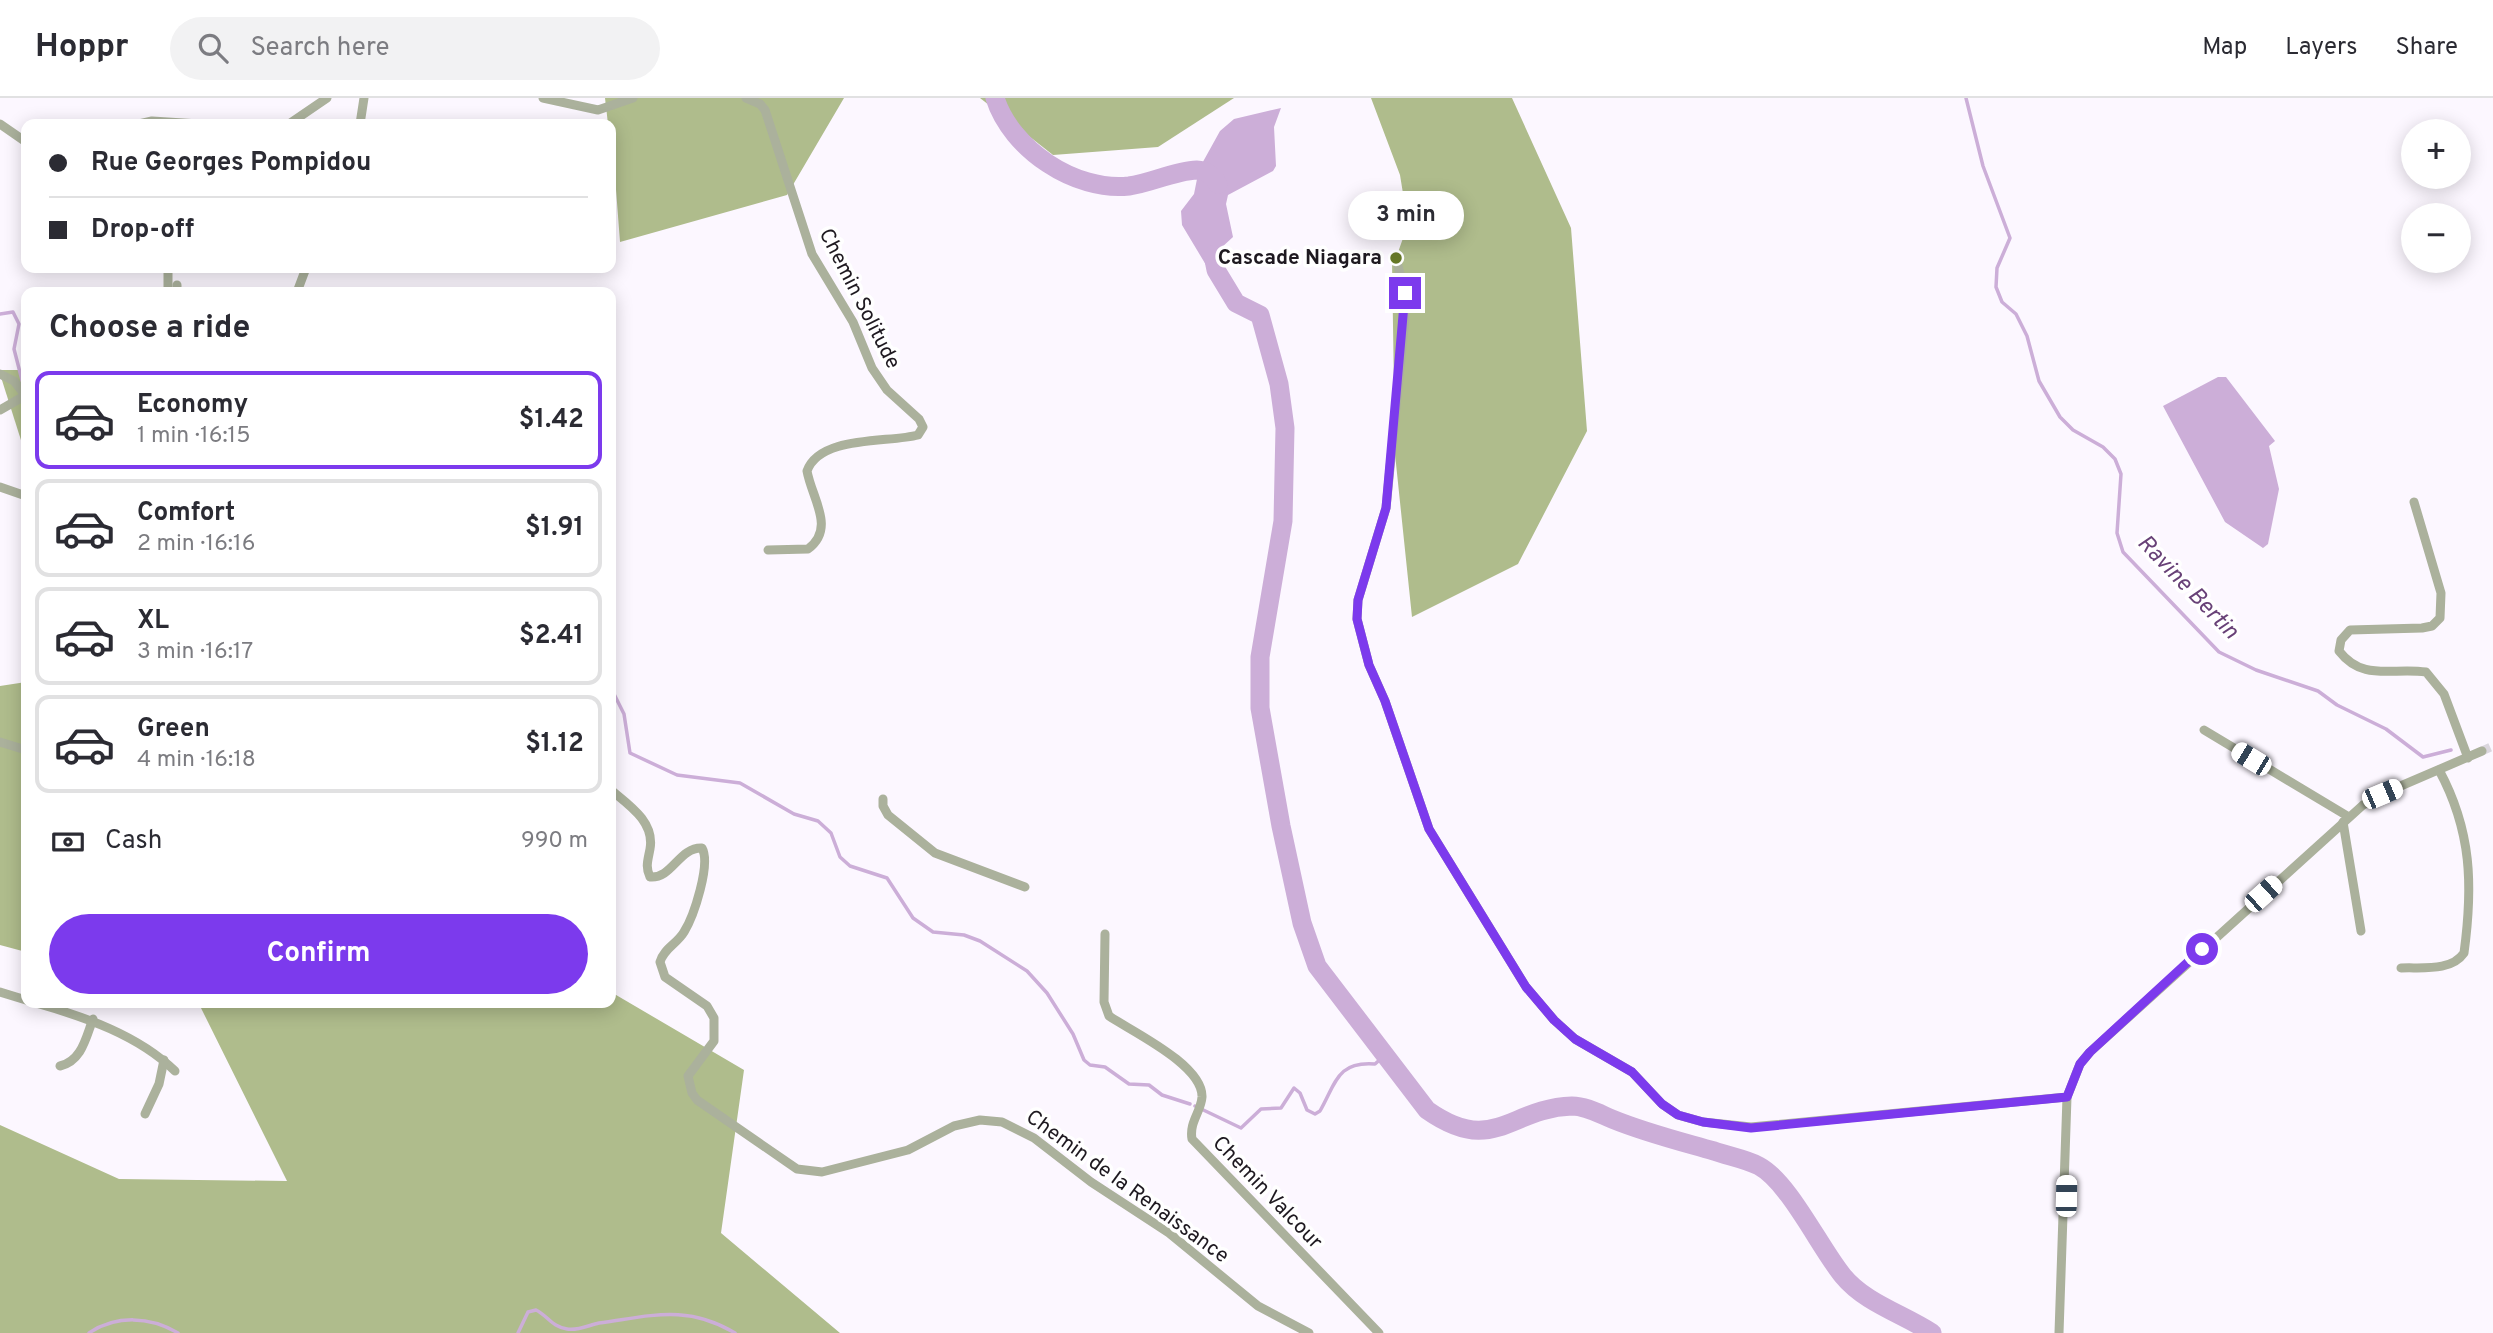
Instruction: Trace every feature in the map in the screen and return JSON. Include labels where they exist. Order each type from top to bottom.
[{"type":"street","points":[[296,119],[327,98]]},
{"type":"street","points":[[361,119],[363,98]]},
{"type":"street","points":[[543,98],[598,110],[633,98]]},
{"type":"street","name":"Chemin Solitude","points":[[746,98],[760,104],[765,110],[813,254],[853,322],[872,368],[887,390],[923,427],[918,435],[908,438],[851,442],[813,461],[807,471],[822,522],[820,535],[808,549],[768,550]]},
{"type":"street","points":[[0,124],[21,139]]},
{"type":"street","points":[[1396,258],[1405,293],[1405,317],[1386,508],[1358,600],[1357,619],[1369,665],[1385,701],[1429,829],[1526,987],[1554,1020],[1575,1039],[1632,1072],[1670,1110],[1703,1122],[1751,1128],[2067,1097]]},
{"type":"street","points":[[0,374],[14,381],[21,389]]},
{"type":"street","points":[[0,410],[21,398]]},
{"type":"street","points":[[0,487],[21,494]]},
{"type":"street","points":[[2414,502],[2441,593],[2440,618],[2432,626],[2422,628],[2350,630],[2341,640],[2339,651],[2346,661],[2363,671],[2426,672],[2444,694],[2468,758]]},
{"type":"street","points":[[2204,730],[2346,820],[2361,931]]},
{"type":"street","points":[[0,741],[21,748]]},
{"type":"street","points":[[2059,1333],[2067,1097],[2080,1064],[2346,820],[2382,794],[2482,751]]},
{"type":"street","points":[[2401,968],[2449,965],[2458,962],[2464,953],[2469,861],[2455,800],[2439,770]]},
{"type":"street","name":"Chemin de la Renaissance","points":[[616,794],[635,810],[648,829],[650,877],[663,874],[693,848],[702,848],[705,855],[704,873],[685,931],[664,952],[660,962],[664,977],[707,1006],[714,1018],[714,1041],[688,1076],[688,1084],[697,1100],[785,1162],[810,1172],[908,1150],[965,1123],[995,1121],[1010,1125],[1034,1138],[1091,1182],[1169,1233],[1258,1306],[1309,1333]]},
{"type":"street","points":[[883,799],[888,815],[936,853],[1025,887]]},
{"type":"street","name":"Chemin Valcour","points":[[1105,934],[1104,1002],[1109,1016],[1170,1055],[1198,1080],[1202,1099],[1191,1130],[1197,1147],[1379,1333]]},
{"type":"street","points":[[0,992],[21,998]]},
{"type":"street","points":[[54,1008],[93,1019],[164,1060],[175,1071]]},
{"type":"street","points":[[61,1066],[69,1063],[81,1051],[93,1019]]},
{"type":"street","points":[[145,1114],[159,1084],[164,1060]]},
{"type":"green space","points":[[605,98],[844,98],[787,195],[620,242],[616,190],[616,119],[607,119]]},
{"type":"green space","points":[[980,98],[1234,98],[1158,147],[1053,155]]},
{"type":"green space","points":[[1371,98],[1512,98],[1571,228],[1587,431],[1518,564],[1412,617],[1395,454],[1392,261],[1396,258],[1408,224],[1400,175]]},
{"type":"green space","points":[[0,370],[21,370],[21,440]]},
{"type":"green space","points":[[21,683],[21,951],[0,945],[0,686]]},
{"type":"green space","points":[[616,995],[744,1070],[721,1233],[840,1333],[0,1333],[0,1125],[119,1179],[287,1181],[201,1008],[616,1008]]},
{"type":"shaded area","points":[[1281,108],[1274,127],[1276,166],[1273,171],[1228,195],[1226,204],[1233,237],[1221,248],[1222,277],[1215,280],[1182,225],[1181,211],[1194,194],[1199,169],[1220,131],[1234,119]]},
{"type":"shaded area","points":[[2218,377],[2226,377],[2275,441],[2269,446],[2279,489],[2268,544],[2263,548],[2225,522],[2163,406]]},
{"type":"waterway","points":[[995,98],[1003,117],[1030,150],[1067,174],[1108,186],[1129,186],[1197,170],[1209,174],[1218,184]]},
{"type":"waterway","name":"Ravine Bertin","points":[[1966,98],[1983,166],[2010,238],[1997,268],[1996,287],[2002,302],[2016,314],[2027,336],[2039,381],[2060,417],[2073,430],[2103,447],[2115,459],[2121,474],[2117,533],[2123,552],[2219,652],[2256,670],[2318,691],[2337,705],[2386,729],[2423,757],[2451,750]]},
{"type":"waterway","points":[[1213,255],[1216,270],[1236,303],[1260,315],[1279,384],[1285,428],[1283,521],[1260,657],[1260,708],[1302,923],[1317,966],[1427,1110],[1450,1123],[1469,1129],[1486,1130],[1550,1109],[1577,1106],[1650,1133],[1759,1166],[1770,1174],[1793,1200],[1834,1264],[1852,1285],[1873,1301],[1932,1333]]},
{"type":"waterway","points":[[0,314],[13,312],[19,324],[14,349],[21,376]]},
{"type":"waterway","points":[[616,698],[624,714],[630,753],[677,775],[740,783],[794,814],[818,821],[831,833],[840,857],[850,866],[887,878],[913,918],[933,932],[964,935],[980,941],[1027,971],[1047,993],[1073,1034],[1084,1060],[1090,1065],[1105,1067],[1129,1084],[1149,1085],[1162,1095],[1190,1104]]},
{"type":"waterway","points":[[1195,1106],[1241,1128],[1261,1109],[1281,1108],[1294,1088],[1300,1093],[1307,1110],[1315,1114],[1320,1111],[1334,1083],[1345,1070],[1362,1064],[1375,1064],[1384,1056]]},
{"type":"waterway","points":[[518,1333],[528,1312],[536,1310],[558,1326],[567,1329],[668,1314],[701,1318],[735,1333]]},
{"type":"waterway","points":[[89,1333],[110,1323],[133,1320],[156,1323],[178,1333]]},
{"type":"tunnel","points":[[2482,751],[2493,746]]},
{"type":"place","name":"Cascade Niagara","points":[[1396,258]]},
{"type":"route","points":[[1405,293],[1405,317],[1386,508],[1358,600],[1357,619],[1369,665],[1385,701],[1429,829],[1526,987],[1554,1020],[1575,1039],[1632,1072],[1662,1104],[1678,1115],[1703,1122],[1751,1128],[2067,1097],[2080,1064],[2090,1052],[2202,949]]}]
